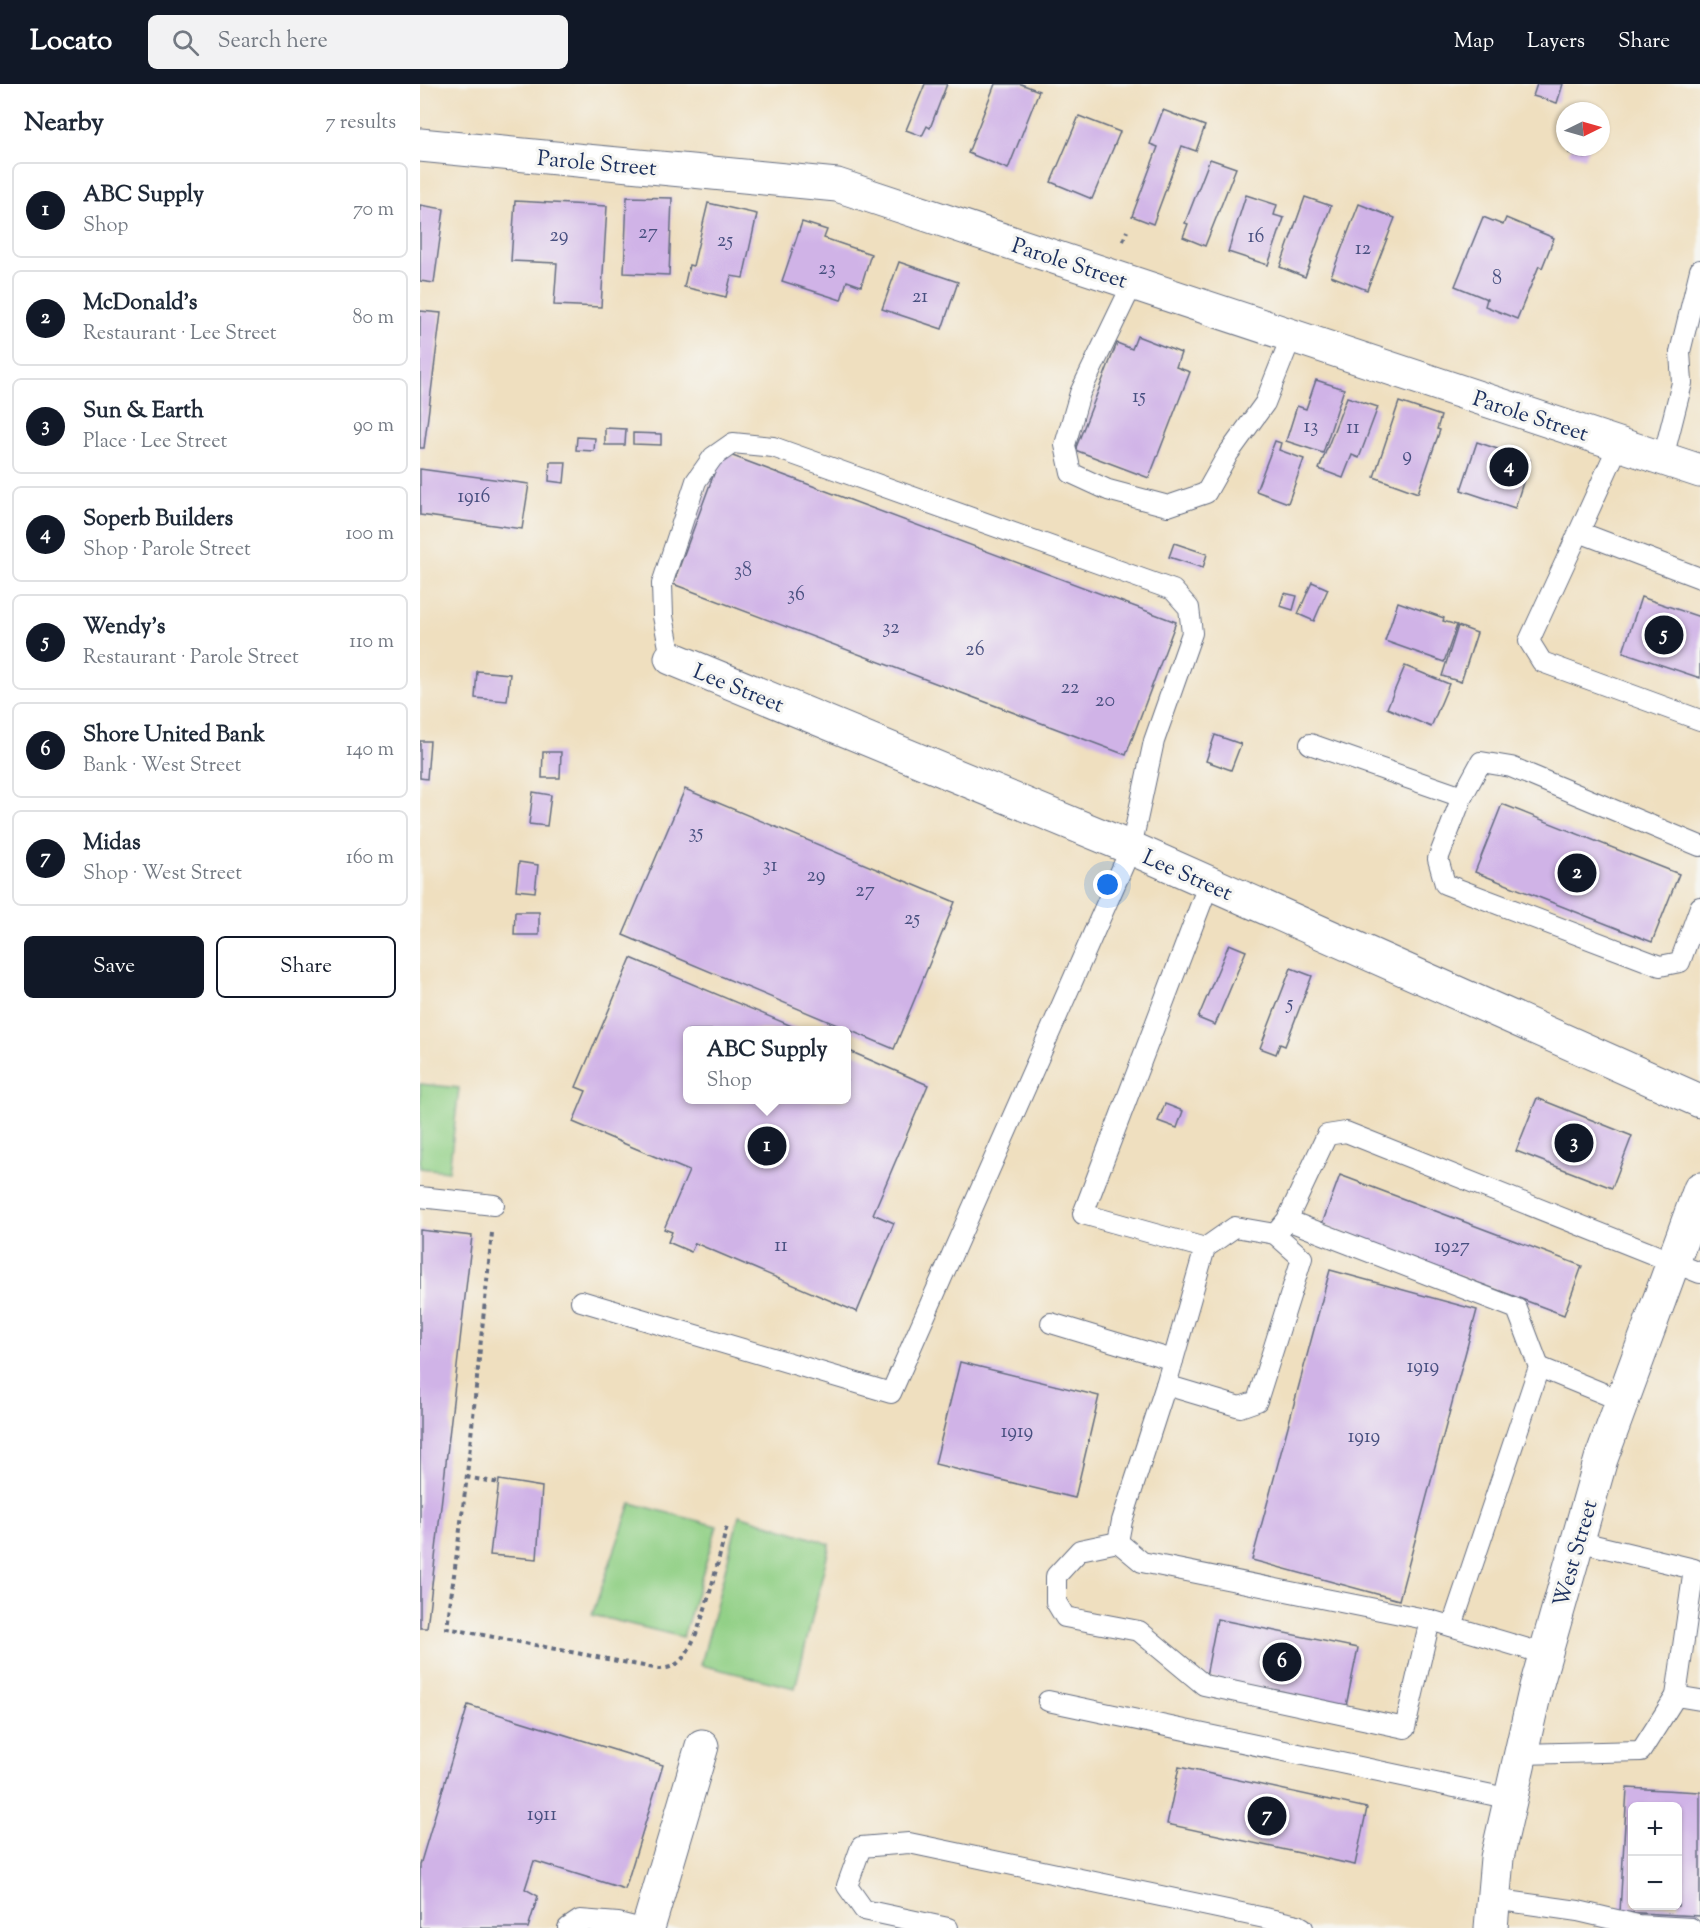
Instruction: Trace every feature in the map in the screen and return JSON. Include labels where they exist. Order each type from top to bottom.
[{"type":"street","name":"Parole Street","points":[[420,145],[837,185],[1700,471]]},
{"type":"street","name":"Lee Street","points":[[671,658],[1131,848],[1700,1101]]},
{"type":"street","name":"West Street","points":[[1492,1914],[1497,1858],[1545,1654],[1577,1541],[1601,1459],[1622,1401],[1686,1269],[1700,1189]]},
{"type":"street","points":[[648,1928],[702,1746]]},
{"type":"lane","points":[[1663,458],[1691,386],[1680,352],[1700,270]]},
{"type":"lane","points":[[1133,283],[1080,393],[1065,445],[1071,473],[1108,490],[1168,506],[1206,493],[1228,454],[1264,403],[1292,335]]},
{"type":"lane","points":[[581,1301],[891,1393],[1131,848],[1155,741],[1192,633],[1189,608],[1173,590],[773,447],[733,443],[713,456],[696,481],[662,584],[663,616],[671,658]]},
{"type":"lane","points":[[1619,444],[1529,641],[1542,662],[1700,720]]},
{"type":"lane","points":[[1579,532],[1700,578]]},
{"type":"lane","points":[[1310,744],[1462,797]]},
{"type":"lane","points":[[1700,846],[1511,767],[1481,762],[1462,797],[1438,860],[1445,884],[1660,966],[1680,962],[1700,907]]},
{"type":"lane","points":[[1205,1248],[1083,1214],[1209,883]]},
{"type":"lane","points":[[1281,1227],[1327,1135],[1346,1132],[1686,1269]]},
{"type":"lane","points":[[420,1197],[494,1205]]},
{"type":"lane","points":[[1118,1542],[1122,1521],[1166,1385],[1205,1248],[1235,1227],[1281,1227],[1517,1308],[1539,1367],[1452,1626]]},
{"type":"lane","points":[[1166,1385],[1240,1407],[1257,1401],[1302,1258],[1281,1227]]},
{"type":"lane","points":[[1051,1323],[1173,1360]]},
{"type":"lane","points":[[1539,1367],[1622,1401]]},
{"type":"lane","points":[[1521,1754],[1641,1751],[1676,1696],[1694,1569],[1577,1541]]},
{"type":"lane","points":[[1118,1542],[1142,1562],[1430,1620],[1545,1654]]},
{"type":"lane","points":[[1118,1542],[1080,1550],[1056,1576],[1056,1602],[1065,1617],[1139,1632],[1204,1685],[1405,1728],[1430,1620]]},
{"type":"lane","points":[[1676,1696],[1700,1700]]},
{"type":"lane","points":[[1048,1701],[1511,1799]]},
{"type":"lane","points":[[948,1928],[864,1910],[847,1886],[861,1847],[909,1843],[1303,1928]]},
{"type":"lane","points":[[1492,1914],[1578,1911],[1638,1925],[1691,1928]]},
{"type":"lane","points":[[568,1928],[580,1920],[618,1923],[638,1928]]},
{"type":"path","points":[[494,1205],[466,1477],[447,1628],[659,1669],[673,1667],[682,1660],[694,1641],[727,1526]]},
{"type":"path","points":[[466,1477],[499,1483]]},
{"type":"green space","points":[[420,1084],[459,1088],[449,1171],[420,1168]]},
{"type":"green space","points":[[631,1503],[717,1526],[683,1637],[592,1615]]},
{"type":"green space","points":[[739,1515],[830,1544],[795,1688],[701,1665]]},
{"type":"building","points":[[925,84],[947,84],[930,128],[927,126],[922,136],[906,130]]},
{"type":"building","points":[[995,84],[1021,84],[1039,91],[1008,169],[968,153]]},
{"type":"building","points":[[1537,84],[1563,84],[1556,103],[1533,96]]},
{"type":"building","points":[[1163,110],[1205,126],[1196,151],[1182,146],[1153,224],[1132,216],[1158,147],[1150,144]]},
{"type":"building","points":[[1079,116],[1120,132],[1092,199],[1051,182]]},
{"type":"building","points":[[1210,159],[1236,168],[1205,246],[1183,237],[1188,224],[1185,223]]},
{"type":"building","points":[[1246,195],[1277,205],[1274,215],[1284,218],[1268,265],[1228,252]]},
{"type":"building","points":[[627,197],[672,198],[669,275],[624,273]]},
{"type":"building","points":[[1305,197],[1331,206],[1305,277],[1280,267]]},
{"type":"building","points":[[515,201],[607,206],[601,307],[554,305],[557,263],[511,261]]},
{"type":"building","points":[[708,203],[757,214],[743,278],[731,276],[726,297],[684,287],[689,265],[693,266]]},
{"type":"building","points":[[1359,204],[1395,218],[1367,290],[1331,276]]},
{"type":"building","points":[[420,205],[444,209],[434,283],[420,281]]},
{"type":"building","points":[[1483,217],[1503,225],[1506,218],[1554,238],[1542,268],[1539,266],[1517,319],[1485,306],[1487,299],[1455,286]]},
{"type":"building","points":[[802,222],[827,230],[824,238],[871,254],[861,286],[847,281],[841,300],[782,281]]},
{"type":"building","points":[[899,262],[958,282],[942,329],[882,309]]},
{"type":"building","points":[[420,311],[441,313],[424,448],[420,448]]},
{"type":"building","points":[[1137,336],[1181,353],[1176,367],[1190,372],[1149,478],[1075,450],[1117,343],[1132,349]]},
{"type":"building","points":[[1316,380],[1344,389],[1323,453],[1286,441],[1297,406],[1306,409]]},
{"type":"building","points":[[1347,397],[1378,407],[1359,458],[1352,455],[1343,478],[1319,469]]},
{"type":"building","points":[[1399,402],[1441,416],[1437,429],[1440,430],[1418,493],[1374,477]]},
{"type":"building","points":[[605,428],[626,429],[625,445],[605,445]]},
{"type":"building","points":[[633,433],[661,434],[661,445],[633,444]]},
{"type":"building","points":[[577,437],[595,438],[594,451],[576,450]]},
{"type":"building","points":[[1275,441],[1281,443],[1279,450],[1304,459],[1288,503],[1256,491]]},
{"type":"building","points":[[1477,442],[1530,460],[1515,508],[1461,490]]},
{"type":"building","points":[[722,452],[1176,622],[1126,755],[673,584]]},
{"type":"building","points":[[550,462],[566,462],[564,483],[549,481]]},
{"type":"building","points":[[420,469],[529,484],[522,529],[420,515]]},
{"type":"building","points":[[1174,543],[1207,554],[1203,568],[1169,557]]},
{"type":"building","points":[[1312,582],[1328,589],[1314,621],[1298,614]]},
{"type":"building","points":[[1284,593],[1297,596],[1293,610],[1280,606]]},
{"type":"building","points":[[1641,597],[1700,617],[1700,678],[1623,652]]},
{"type":"building","points":[[1398,602],[1444,618],[1443,621],[1457,625],[1444,662],[1385,641]]},
{"type":"building","points":[[1458,626],[1477,633],[1461,682],[1442,676]]},
{"type":"building","points":[[1405,666],[1449,684],[1431,727],[1387,708]]},
{"type":"building","points":[[477,671],[510,674],[507,701],[475,698]]},
{"type":"building","points":[[1215,735],[1241,744],[1231,770],[1206,761]]},
{"type":"building","points":[[420,741],[430,741],[427,779],[420,778]]},
{"type":"building","points":[[543,752],[561,752],[560,778],[542,778]]},
{"type":"building","points":[[685,789],[955,902],[894,1049],[851,1031],[851,1026],[839,1026],[623,935]]},
{"type":"building","points":[[533,792],[551,795],[547,826],[529,824]]},
{"type":"building","points":[[1502,804],[1679,874],[1652,942],[1475,872]]},
{"type":"building","points":[[519,862],[538,865],[535,892],[516,890]]},
{"type":"building","points":[[515,912],[539,912],[539,935],[514,935]]},
{"type":"building","points":[[1229,944],[1246,951],[1215,1025],[1198,1018]]},
{"type":"building","points":[[631,958],[792,1026],[683,1026],[683,1104],[851,1104],[851,1052],[928,1085],[873,1214],[894,1223],[857,1312],[695,1243],[691,1252],[668,1242],[672,1232],[664,1229],[689,1171],[573,1122],[586,1091],[576,1087]]},
{"type":"building","points":[[1291,968],[1312,976],[1285,1046],[1280,1044],[1276,1054],[1260,1048]]},
{"type":"building","points":[[1537,1098],[1632,1136],[1612,1188],[1516,1151]]},
{"type":"building","points":[[1165,1104],[1183,1111],[1177,1128],[1158,1121]]},
{"type":"building","points":[[1340,1175],[1582,1266],[1564,1315],[1322,1224]]},
{"type":"building","points":[[420,1230],[472,1236],[427,1628],[420,1628]]},
{"type":"building","points":[[1330,1270],[1477,1310],[1399,1600],[1252,1560]]},
{"type":"building","points":[[960,1362],[1099,1396],[1075,1498],[935,1464]]},
{"type":"building","points":[[499,1480],[542,1487],[537,1559],[490,1555]]},
{"type":"building","points":[[1217,1619],[1358,1648],[1346,1706],[1206,1676]]},
{"type":"building","points":[[468,1705],[663,1765],[625,1889],[534,1861],[525,1889],[538,1896],[528,1928],[420,1928],[420,1865]]},
{"type":"building","points":[[1179,1767],[1367,1808],[1355,1865],[1167,1824]]},
{"type":"building","points":[[1627,1788],[1700,1792],[1700,1916],[1620,1912]]},
{"type":"place","name":"Soperb Builders","points":[[1509,467]]},
{"type":"place","name":"Wendy's","points":[[1664,635]]},
{"type":"place","name":"McDonald's","points":[[1577,873]]},
{"type":"place","name":"Sun & Earth","points":[[1574,1143]]},
{"type":"place","name":"ABC Supply","points":[[767,1146]]},
{"type":"place","name":"Shore United Bank","points":[[1282,1662]]},
{"type":"place","name":"Midas","points":[[1267,1816]]}]
